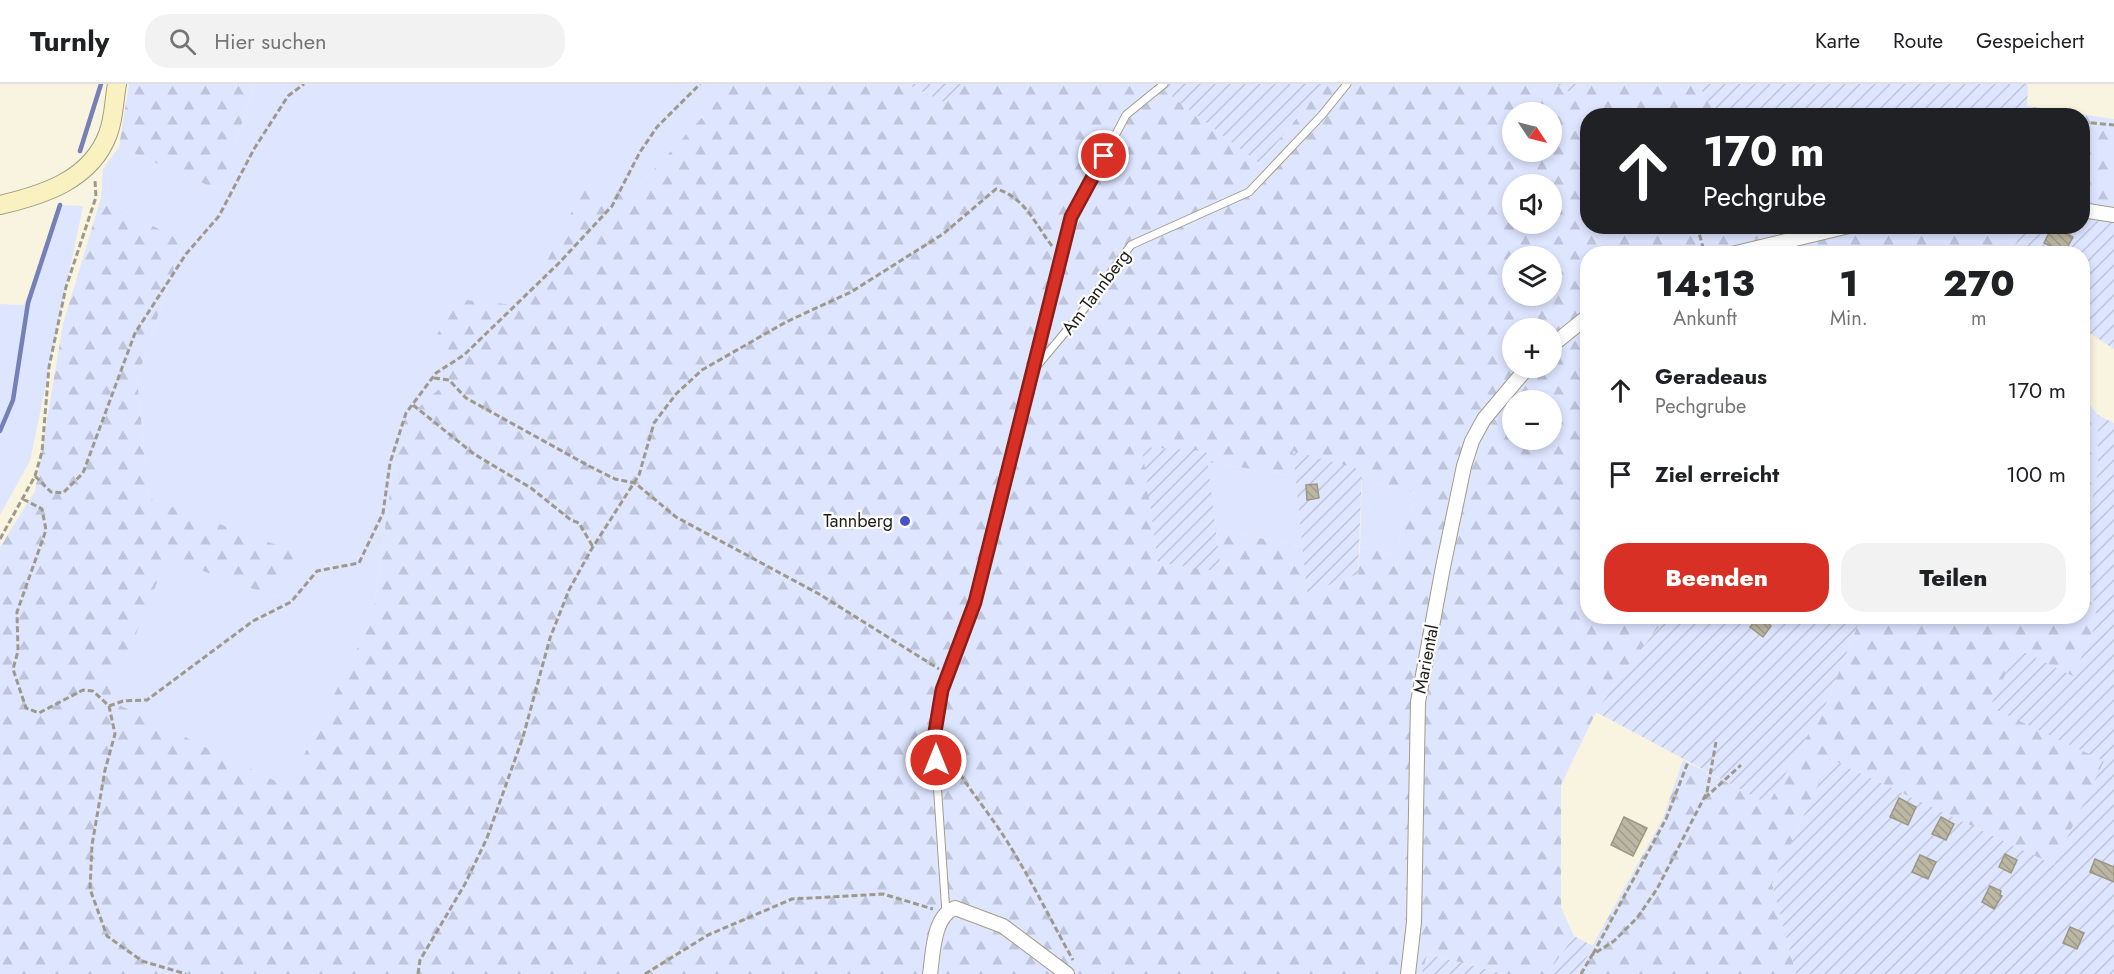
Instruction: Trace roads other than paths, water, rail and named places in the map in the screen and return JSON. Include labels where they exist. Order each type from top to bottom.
[{"type":"street","points":[[0,205],[38,196],[66,183],[93,161],[108,134],[117,84]]},
{"type":"street","points":[[2090,211],[2114,215]]},
{"type":"street","points":[[1765,246],[1816,234]]},
{"type":"street","points":[[1562,337],[1580,323]]},
{"type":"street","name":"Mariental","points":[[1408,974],[1414,922],[1418,702],[1443,567],[1464,465],[1472,441],[1484,419],[1519,378]]},
{"type":"street","points":[[930,974],[936,936],[946,913],[955,908],[964,909],[1003,926],[1071,970]]},
{"type":"lane","points":[[1030,373],[1071,217],[1126,115],[1164,84]]},
{"type":"lane","name":"Am Tannberg","points":[[946,913],[936,730],[942,690],[975,602],[1030,373],[1078,317],[1131,245],[1249,192],[1322,115],[1347,84]]},
{"type":"waterway","points":[[80,151],[101,84]]},
{"type":"waterway","points":[[0,431],[13,400],[28,303],[60,205]]},
{"type":"place","name":"Tannberg","points":[[905,521]]}]
